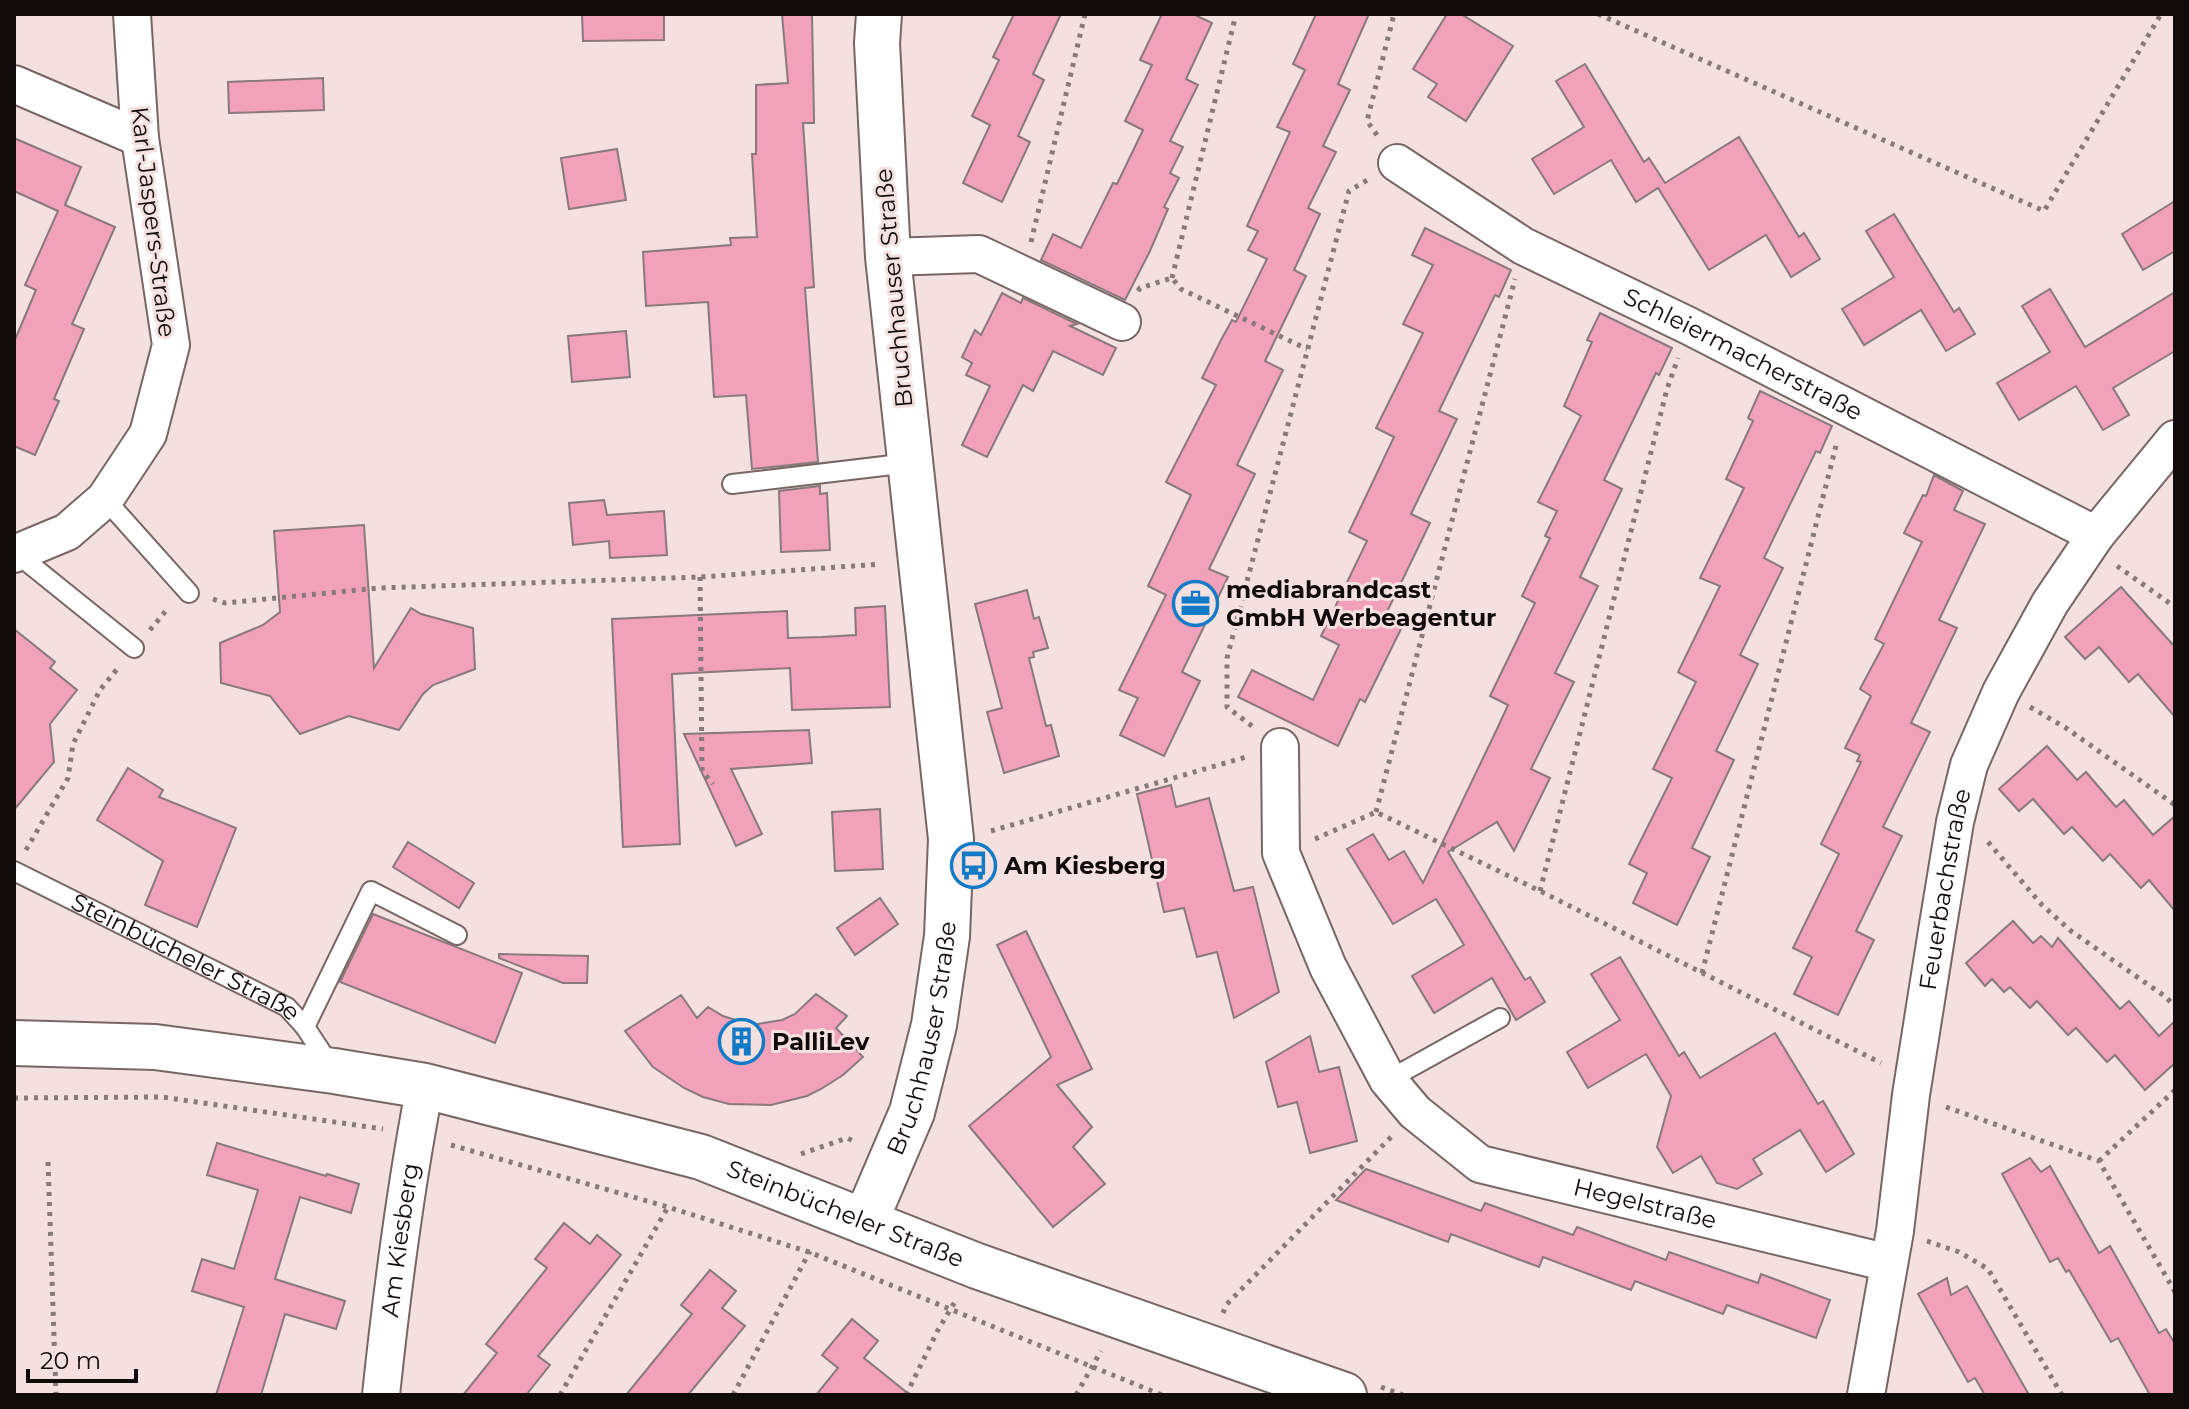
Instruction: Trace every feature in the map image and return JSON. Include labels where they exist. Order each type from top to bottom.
[{"type":"street","name":"Karl-Jaspers-Straße","points":[[15,553],[67,532],[105,499],[148,434],[171,345],[140,138],[132,14]]},
{"type":"street","name":"Bruchhauser Straße","points":[[849,1216],[912,1112],[934,1025],[947,936],[951,839],[888,257],[877,43],[879,14]]},
{"type":"street","points":[[14,84],[140,138]]},
{"type":"street","name":"Schleiermacherstraße","points":[[1397,163],[1523,246],[1689,326],[2096,535]]},
{"type":"street","points":[[888,257],[979,254],[1122,322]]},
{"type":"street","name":"Feuerbachstraße","points":[[1866,1395],[1892,1247],[1912,1087],[1955,822],[1969,765],[2000,694],[2050,603],[2096,535],[2175,439]]},
{"type":"street","name":"Hegelstraße","points":[[1280,747],[1281,853],[1328,967],[1388,1080],[1415,1112],[1480,1164],[1892,1247]]},
{"type":"street","name":"Steinbücheler Straße","points":[[14,1043],[155,1047],[425,1086],[701,1157],[977,1266],[1344,1395]]},
{"type":"street","name":"Am Kiesberg","points":[[381,1395],[414,1135],[425,1086]]},
{"type":"lane","points":[[732,484],[909,463]]},
{"type":"lane","points":[[105,499],[189,593]]},
{"type":"lane","points":[[15,553],[134,648]]},
{"type":"lane","name":"Steinbücheler Straße","points":[[18,864],[287,1007],[305,1027],[334,1071]]},
{"type":"lane","points":[[305,1027],[371,891],[457,935]]},
{"type":"lane","points":[[1388,1080],[1500,1018]]},
{"type":"path","points":[[1024,274],[1085,14]]},
{"type":"path","points":[[1172,278],[1236,14]]},
{"type":"path","points":[[1280,747],[1227,707],[1227,658],[1349,191],[1397,163],[1367,121],[1394,14]]},
{"type":"path","points":[[1598,14],[2044,211],[2161,14]]},
{"type":"path","points":[[1376,812],[1523,246]]},
{"type":"path","points":[[1122,322],[1140,288],[1172,278]]},
{"type":"path","points":[[1172,278],[1181,289],[1307,349]]},
{"type":"path","points":[[1540,891],[1667,389],[1689,326]]},
{"type":"path","points":[[1702,973],[1840,431],[1851,408]]},
{"type":"path","points":[[18,864],[68,778],[73,744],[100,690],[175,599],[189,593],[225,603],[379,588],[700,577],[922,561]]},
{"type":"path","points":[[2128,574],[2175,607]]},
{"type":"path","points":[[700,577],[702,771],[713,784]]},
{"type":"path","points":[[2066,728],[2175,805]]},
{"type":"path","points":[[951,839],[980,834],[1280,747]]},
{"type":"path","points":[[1281,853],[1376,812],[1702,973],[1912,1087],[2099,1161],[2175,1292]]},
{"type":"path","points":[[1955,822],[1987,841],[2042,905],[2071,931],[2174,1005]]},
{"type":"path","points":[[2099,1161],[2175,1090]]},
{"type":"path","points":[[14,1098],[162,1097],[414,1135],[668,1207],[809,1252],[1162,1395]]},
{"type":"path","points":[[1226,1305],[1415,1112]]},
{"type":"path","points":[[48,1162],[56,1395]]},
{"type":"path","points":[[560,1395],[668,1207]]},
{"type":"path","points":[[733,1395],[809,1252],[849,1216]]},
{"type":"path","points":[[1892,1247],[1959,1252],[1988,1269],[2062,1395]]},
{"type":"path","points":[[906,1395],[950,1310],[977,1266]]},
{"type":"path","points":[[1076,1395],[1118,1315]]},
{"type":"building","points":[[582,14],[664,14],[664,40],[583,41]]},
{"type":"building","points":[[782,14],[812,14],[814,123],[803,123],[814,287],[805,288],[818,462],[752,469],[746,395],[714,397],[708,302],[646,306],[643,252],[731,245],[730,238],[757,237],[752,154],[756,154],[756,85],[788,83]]},
{"type":"building","points":[[1014,14],[1061,14],[1033,74],[1044,80],[1018,136],[1030,142],[1002,202],[963,183],[990,125],[972,116],[999,60],[993,57]]},
{"type":"building","points":[[1162,14],[1193,14],[1212,23],[1186,79],[1198,85],[1170,141],[1183,147],[1170,173],[1179,178],[1164,207],[1168,209],[1150,251],[1125,300],[1041,260],[1053,234],[1081,248],[1113,183],[1117,184],[1143,130],[1125,121],[1152,65],[1140,60]]},
{"type":"building","points":[[1316,14],[1369,14],[1338,84],[1350,90],[1323,146],[1336,152],[1308,208],[1320,214],[1294,270],[1306,276],[1265,361],[1283,370],[1237,465],[1255,474],[1209,569],[1228,577],[1182,672],[1200,681],[1164,756],[1120,735],[1138,698],[1119,690],[1166,595],[1148,586],[1191,495],[1166,482],[1216,385],[1202,378],[1232,320],[1236,322],[1267,259],[1248,250],[1258,231],[1247,226],[1290,132],[1277,127],[1305,70],[1293,64]]},
{"type":"building","points":[[1447,14],[1461,14],[1513,46],[1466,121],[1428,97],[1437,84],[1413,69]]},
{"type":"building","points":[[1585,64],[1644,162],[1649,158],[1665,183],[1739,137],[1799,237],[1804,233],[1820,259],[1791,277],[1766,235],[1709,270],[1658,188],[1636,202],[1611,160],[1554,194],[1532,159],[1584,127],[1556,81]]},
{"type":"building","points":[[323,78],[324,110],[229,113],[228,82]]},
{"type":"building","points":[[14,138],[81,167],[65,205],[115,227],[72,324],[84,329],[54,399],[59,401],[35,455],[14,446],[14,342],[36,290],[25,285],[58,211],[14,191]]},
{"type":"building","points":[[617,149],[626,200],[569,209],[561,158]]},
{"type":"building","points":[[2175,201],[2175,251],[2143,270],[2122,234]]},
{"type":"building","points":[[1894,214],[1954,312],[1959,308],[1975,334],[1946,351],[1921,310],[1864,345],[1842,309],[1894,277],[1866,231]]},
{"type":"building","points":[[1425,228],[1511,270],[1499,297],[1495,295],[1439,411],[1457,419],[1411,514],[1430,523],[1384,618],[1402,627],[1365,702],[1360,699],[1338,746],[1238,697],[1252,670],[1313,700],[1339,645],[1321,636],[1367,541],[1349,532],[1394,437],[1376,428],[1423,333],[1403,324],[1433,265],[1412,255]]},
{"type":"building","points":[[2050,289],[2085,347],[2175,292],[2175,351],[2113,388],[2129,415],[2103,430],[2076,386],[2019,420],[1997,383],[2050,352],[2022,306]]},
{"type":"building","points":[[1002,293],[1021,303],[1023,298],[1077,324],[1070,326],[1116,348],[1103,375],[1053,351],[1033,391],[1023,385],[987,457],[962,445],[990,386],[966,375],[972,363],[962,357],[975,330],[981,335]]},
{"type":"building","points":[[1600,313],[1672,348],[1659,375],[1656,373],[1604,480],[1622,489],[1580,577],[1598,586],[1555,673],[1574,682],[1531,769],[1550,778],[1514,851],[1497,822],[1448,852],[1525,980],[1530,977],[1545,1002],[1516,1020],[1492,978],[1434,1013],[1412,976],[1464,945],[1436,899],[1393,924],[1347,849],[1373,834],[1389,860],[1404,851],[1423,883],[1497,729],[1508,705],[1490,696],[1535,603],[1522,596],[1550,538],[1545,536],[1557,511],[1538,502],[1581,416],[1564,406],[1592,342],[1587,340]]},
{"type":"building","points":[[626,331],[630,377],[572,382],[568,336]]},
{"type":"building","points":[[1760,391],[1832,426],[1820,453],[1816,451],[1764,558],[1783,568],[1740,655],[1758,664],[1716,751],[1734,760],[1692,848],[1710,857],[1677,925],[1633,903],[1647,873],[1629,864],[1672,778],[1653,769],[1696,682],[1678,672],[1720,586],[1700,578],[1744,488],[1726,479],[1753,421],[1748,418]]},
{"type":"building","points":[[1934,475],[1963,491],[1954,510],[1985,524],[1939,620],[1957,628],[1911,723],[1930,732],[1883,827],[1902,836],[1856,931],[1874,940],[1838,1015],[1794,994],[1812,957],[1793,948],[1839,854],[1821,844],[1861,762],[1857,761],[1860,755],[1845,748],[1871,696],[1860,689],[1884,644],[1875,639],[1922,542],[1904,533],[1923,495],[1926,496]]},
{"type":"building","points":[[820,486],[820,494],[827,493],[830,550],[781,552],[779,491]]},
{"type":"building","points":[[604,500],[607,515],[664,511],[667,555],[610,558],[609,541],[573,545],[569,503]]},
{"type":"building","points":[[364,525],[374,668],[411,608],[421,614],[473,628],[475,669],[433,685],[423,694],[399,730],[349,716],[300,734],[270,696],[221,683],[220,643],[263,625],[280,612],[274,531]]},
{"type":"building","points":[[2121,587],[2175,647],[2175,717],[2138,674],[2129,682],[2099,647],[2085,659],[2065,637]]},
{"type":"building","points":[[1027,590],[1034,619],[1039,617],[1048,648],[1033,652],[1034,657],[1029,658],[1046,726],[1051,725],[1059,756],[1004,773],[987,712],[1002,708],[975,604]]},
{"type":"building","points":[[885,606],[890,707],[792,710],[790,668],[672,674],[680,844],[623,847],[612,619],[787,611],[788,638],[822,637],[856,635],[855,608]]},
{"type":"building","points":[[14,629],[55,662],[50,668],[77,690],[50,724],[54,762],[14,810]]},
{"type":"building","points":[[809,730],[812,763],[731,769],[762,834],[736,846],[684,734]]},
{"type":"building","points":[[2047,746],[2077,780],[2086,772],[2116,807],[2124,800],[2153,835],[2175,816],[2175,911],[2149,880],[2141,888],[2110,854],[2103,861],[2072,827],[2064,834],[2033,799],[2019,811],[1999,789]]},
{"type":"building","points":[[128,768],[163,790],[159,797],[236,828],[197,927],[145,905],[163,861],[97,820]]},
{"type":"building","points":[[1171,785],[1176,807],[1209,798],[1234,891],[1253,887],[1279,992],[1234,1018],[1217,952],[1197,957],[1184,908],[1164,912],[1137,794]]},
{"type":"building","points":[[880,809],[883,869],[835,871],[832,812]]},
{"type":"building","points":[[408,842],[474,883],[459,908],[393,867]]},
{"type":"building","points":[[880,898],[898,924],[855,955],[837,928]]},
{"type":"building","points":[[373,914],[522,973],[495,1043],[340,982]]},
{"type":"building","points":[[2013,921],[2033,943],[2041,936],[2052,947],[2058,938],[2120,1009],[2129,1001],[2159,1036],[2175,1021],[2175,1063],[2145,1090],[2115,1055],[2107,1062],[2076,1028],[2068,1035],[2037,1001],[2030,1008],[2010,987],[2004,992],[1992,979],[1985,986],[1966,963]]},
{"type":"building","points":[[1026,931],[1092,1069],[1057,1085],[1092,1127],[1073,1147],[1105,1184],[1053,1227],[969,1126],[1051,1057],[997,945]]},
{"type":"building","points":[[499,954],[588,956],[587,983],[563,983],[499,958]]},
{"type":"building","points":[[1620,957],[1679,1056],[1684,1052],[1700,1078],[1775,1033],[1818,1104],[1823,1101],[1854,1154],[1826,1172],[1800,1130],[1753,1159],[1762,1174],[1737,1189],[1717,1183],[1701,1156],[1673,1173],[1657,1147],[1671,1096],[1646,1054],[1588,1088],[1567,1052],[1620,1020],[1591,974]]},
{"type":"building","name":"PalliLev","points":[[816,994],[847,1016],[836,1028],[863,1057],[821,1089],[807,1096],[771,1105],[729,1104],[684,1088],[653,1067],[625,1031],[681,995],[697,1018],[708,1007],[723,1016],[752,1025],[782,1020],[795,1014]]},
{"type":"building","points":[[1310,1036],[1319,1072],[1339,1067],[1357,1141],[1310,1153],[1297,1102],[1278,1107],[1266,1062]]},
{"type":"building","points":[[217,1143],[359,1184],[351,1213],[300,1197],[275,1279],[345,1301],[336,1329],[285,1314],[261,1395],[216,1395],[244,1307],[192,1291],[202,1259],[234,1269],[258,1190],[207,1175]]},
{"type":"building","points":[[2030,1158],[2041,1172],[2050,1166],[2099,1253],[2110,1246],[2159,1333],[2166,1329],[2175,1344],[2175,1395],[2150,1395],[2118,1338],[2111,1342],[2069,1270],[2066,1272],[2058,1258],[2050,1262],[2002,1174]]},
{"type":"building","points":[[1366,1169],[1481,1211],[1485,1203],[1573,1235],[1577,1227],[1666,1260],[1669,1252],[1758,1283],[1761,1274],[1830,1300],[1816,1338],[1727,1305],[1723,1314],[1635,1281],[1631,1290],[1543,1257],[1539,1267],[1451,1234],[1448,1242],[1336,1200]]},
{"type":"building","points":[[564,1223],[590,1244],[597,1235],[621,1255],[538,1356],[550,1365],[526,1395],[463,1395],[497,1353],[486,1344],[547,1268],[535,1259]]},
{"type":"building","points":[[710,1270],[736,1291],[722,1308],[745,1326],[688,1395],[626,1395],[692,1314],[681,1305]]},
{"type":"building","points":[[1947,1278],[1951,1295],[1967,1286],[2029,1395],[1985,1395],[1975,1378],[1968,1382],[1918,1294]]},
{"type":"building","points":[[852,1319],[878,1341],[864,1358],[910,1395],[816,1395],[838,1368],[822,1355]]},
{"type":"place","name":"mediabrandcast GmbH Werbeagentur","points":[[1195,604]]},
{"type":"place","name":"Am Kiesberg","points":[[973,866]]},
{"type":"place","name":"PalliLev","points":[[741,1042]]}]
